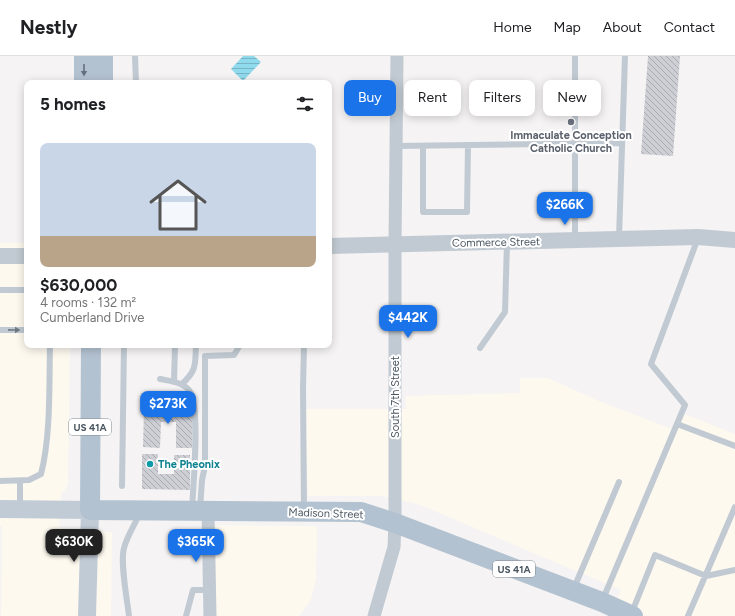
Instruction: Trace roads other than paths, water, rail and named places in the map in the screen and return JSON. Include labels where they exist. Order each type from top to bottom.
[{"type":"main road","points":[[84,56],[84,80]]},
{"type":"main road","points":[[103,56],[103,80]]},
{"type":"main road","name":"US 41A","points":[[90,510],[91,348]]},
{"type":"main road","name":"Madison Street","points":[[0,508],[361,512],[395,523],[602,602],[632,616]]},
{"type":"main road","points":[[87,616],[90,510]]},
{"type":"street","name":"South 7th Street","points":[[374,616],[394,547],[395,523],[397,56]]},
{"type":"street","name":"Commerce Street","points":[[332,246],[698,237],[735,240]]},
{"type":"street","points":[[0,256],[24,256]]},
{"type":"street","points":[[200,511],[209,590],[210,616]]},
{"type":"lane","points":[[135,56],[136,80]]},
{"type":"lane","points":[[574,240],[575,56]]},
{"type":"lane","points":[[619,239],[625,56]]},
{"type":"lane","points":[[396,146],[622,142]]},
{"type":"lane","points":[[423,146],[423,212],[467,212],[468,145]]},
{"type":"lane","points":[[602,602],[685,405],[651,364],[698,237]]},
{"type":"lane","points":[[480,348],[505,312],[507,242]]},
{"type":"lane","points":[[0,290],[24,290]]},
{"type":"lane","points":[[0,330],[24,330]]},
{"type":"lane","points":[[0,481],[28,480],[41,474],[47,442],[50,348]]},
{"type":"lane","points":[[122,486],[124,348]]},
{"type":"lane","points":[[174,382],[175,348]]},
{"type":"lane","points":[[182,384],[194,371],[196,348]]},
{"type":"lane","points":[[200,511],[202,480],[205,466],[205,356],[234,355],[238,348]]},
{"type":"lane","points":[[304,348],[304,512]]},
{"type":"lane","points":[[160,379],[182,384],[192,395],[200,511]]},
{"type":"lane","points":[[677,424],[735,446]]},
{"type":"lane","points":[[20,481],[20,508]]},
{"type":"lane","points":[[572,591],[619,482]]},
{"type":"lane","points":[[688,616],[735,507]]},
{"type":"lane","points":[[129,616],[122,556],[126,542],[140,510]]},
{"type":"lane","points":[[632,616],[655,556],[706,576],[735,570]]},
{"type":"lane","points":[[186,616],[193,590],[209,590]]},
{"type":"water","points":[[243,56],[254,56],[261,62],[244,80],[242,80],[231,69]]},
{"type":"place","name":"Immaculate Conception Catholic Church","points":[[571,122]]},
{"type":"place","name":"The Pheonix","points":[[150,464]]}]
